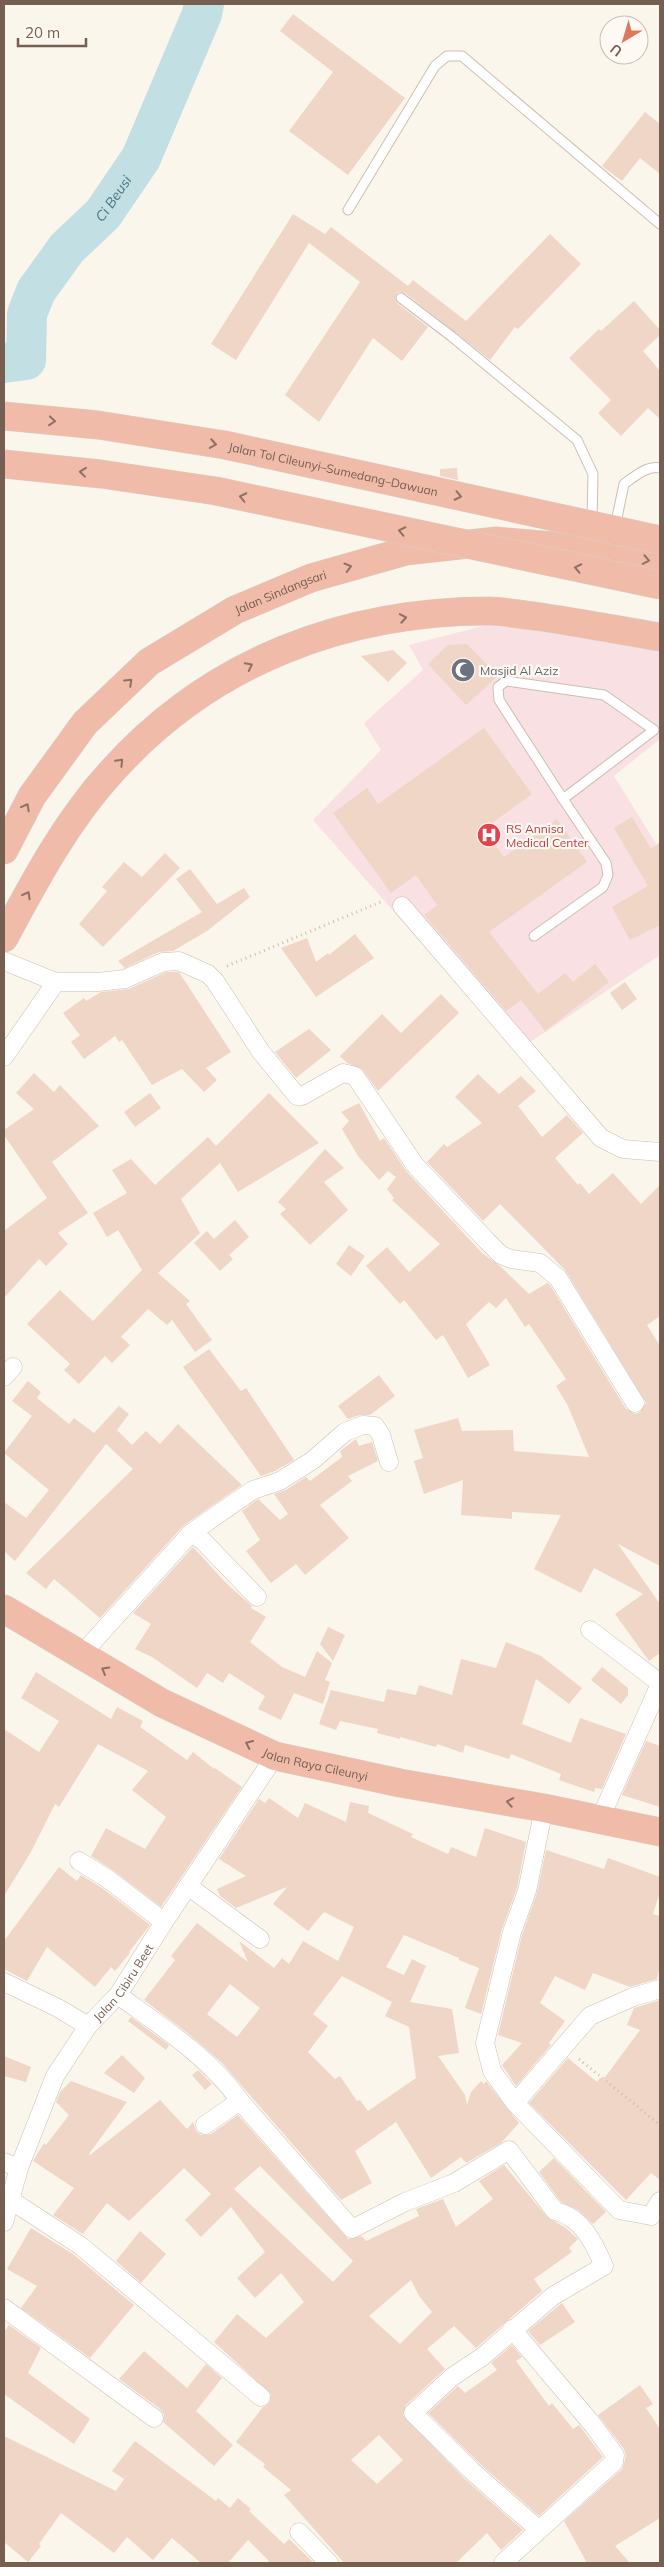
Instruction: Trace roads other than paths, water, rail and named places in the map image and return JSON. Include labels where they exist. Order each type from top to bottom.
[{"type":"highway","name":"Jalan Tol Cileunyi–Sumedang–Dawuan","points":[[4,416],[98,425],[225,446],[660,540]]},
{"type":"highway","points":[[4,464],[100,474],[216,491],[660,585]]},
{"type":"highway","name":"Jalan Sindangsari","points":[[4,850],[32,796],[85,723],[149,662],[235,610],[311,578],[406,551],[496,541],[601,542],[660,563]]},
{"type":"highway","points":[[4,938],[52,853],[111,772],[141,740],[175,711],[213,684],[296,643],[343,629],[412,616],[492,611],[651,636]]},
{"type":"highway","name":"Jalan Raya Cileunyi","points":[[4,1609],[162,1703],[275,1756],[400,1783],[544,1808],[660,1832]]},
{"type":"street","points":[[402,906],[602,1138],[623,1149],[660,1152]]},
{"type":"street","points":[[4,961],[56,982],[98,982],[125,979],[163,962],[179,961],[208,974],[261,1052],[297,1096],[302,1096],[343,1074],[355,1076],[415,1165],[486,1242],[501,1255],[511,1259],[540,1263],[558,1278],[635,1403]]},
{"type":"street","points":[[4,1057],[56,982]]},
{"type":"street","points":[[80,1655],[191,1533],[252,1490],[280,1480],[313,1460],[345,1432],[363,1425],[375,1426],[381,1435],[389,1462]]},
{"type":"street","points":[[191,1533],[203,1541],[257,1597]]},
{"type":"street","points":[[590,1630],[660,1684],[600,1819]]},
{"type":"street","name":"Jalan Cibiru Beet","points":[[4,2222],[9,2199],[12,2165],[55,2076],[88,2026],[118,1995],[164,1922],[275,1756]]},
{"type":"street","points":[[544,1808],[527,1891],[512,1932],[485,2043],[492,2071],[515,2103],[619,2210],[650,2216],[660,2201]]},
{"type":"street","points":[[79,1861],[108,1879],[164,1922]]},
{"type":"street","points":[[188,1886],[260,1939]]},
{"type":"street","points":[[4,1982],[58,2008],[88,2026]]},
{"type":"street","points":[[515,2103],[563,2045],[590,2016],[633,1997],[660,1989]]},
{"type":"street","points":[[118,1995],[174,2035],[224,2078],[240,2101],[352,2229],[405,2202],[454,2183],[509,2150],[554,2211],[568,2214],[591,2238],[604,2266],[553,2296],[512,2329],[482,2357],[452,2377],[413,2413],[472,2471],[538,2529]]},
{"type":"street","points":[[205,2125],[240,2101]]},
{"type":"street","points":[[9,2199],[81,2246],[261,2398]]},
{"type":"street","points":[[4,2308],[154,2418]]},
{"type":"street","points":[[503,2563],[538,2529],[614,2462],[615,2455],[593,2424],[512,2329]]},
{"type":"street","points":[[298,2532],[329,2563]]},
{"type":"lane","points":[[348,210],[435,66],[447,56],[462,56],[660,224]]},
{"type":"lane","points":[[401,298],[451,336],[577,440],[593,474],[601,542]]},
{"type":"lane","points":[[601,542],[624,484],[640,472],[655,467],[660,468]]},
{"type":"lane","points":[[534,936],[599,890],[608,875],[606,863],[499,700],[497,692],[501,683],[506,681],[604,695],[657,726],[564,799]]},
{"type":"waterway","name":"Ci Beusi","points":[[4,363],[26,360],[27,314],[36,291],[67,248],[103,214],[141,158],[202,14],[204,4]]},
{"type":"place","name":"Masjid Al Aziz","points":[[463,670]]},
{"type":"place","name":"RS Annisa Medical Center","points":[[489,835]]}]
